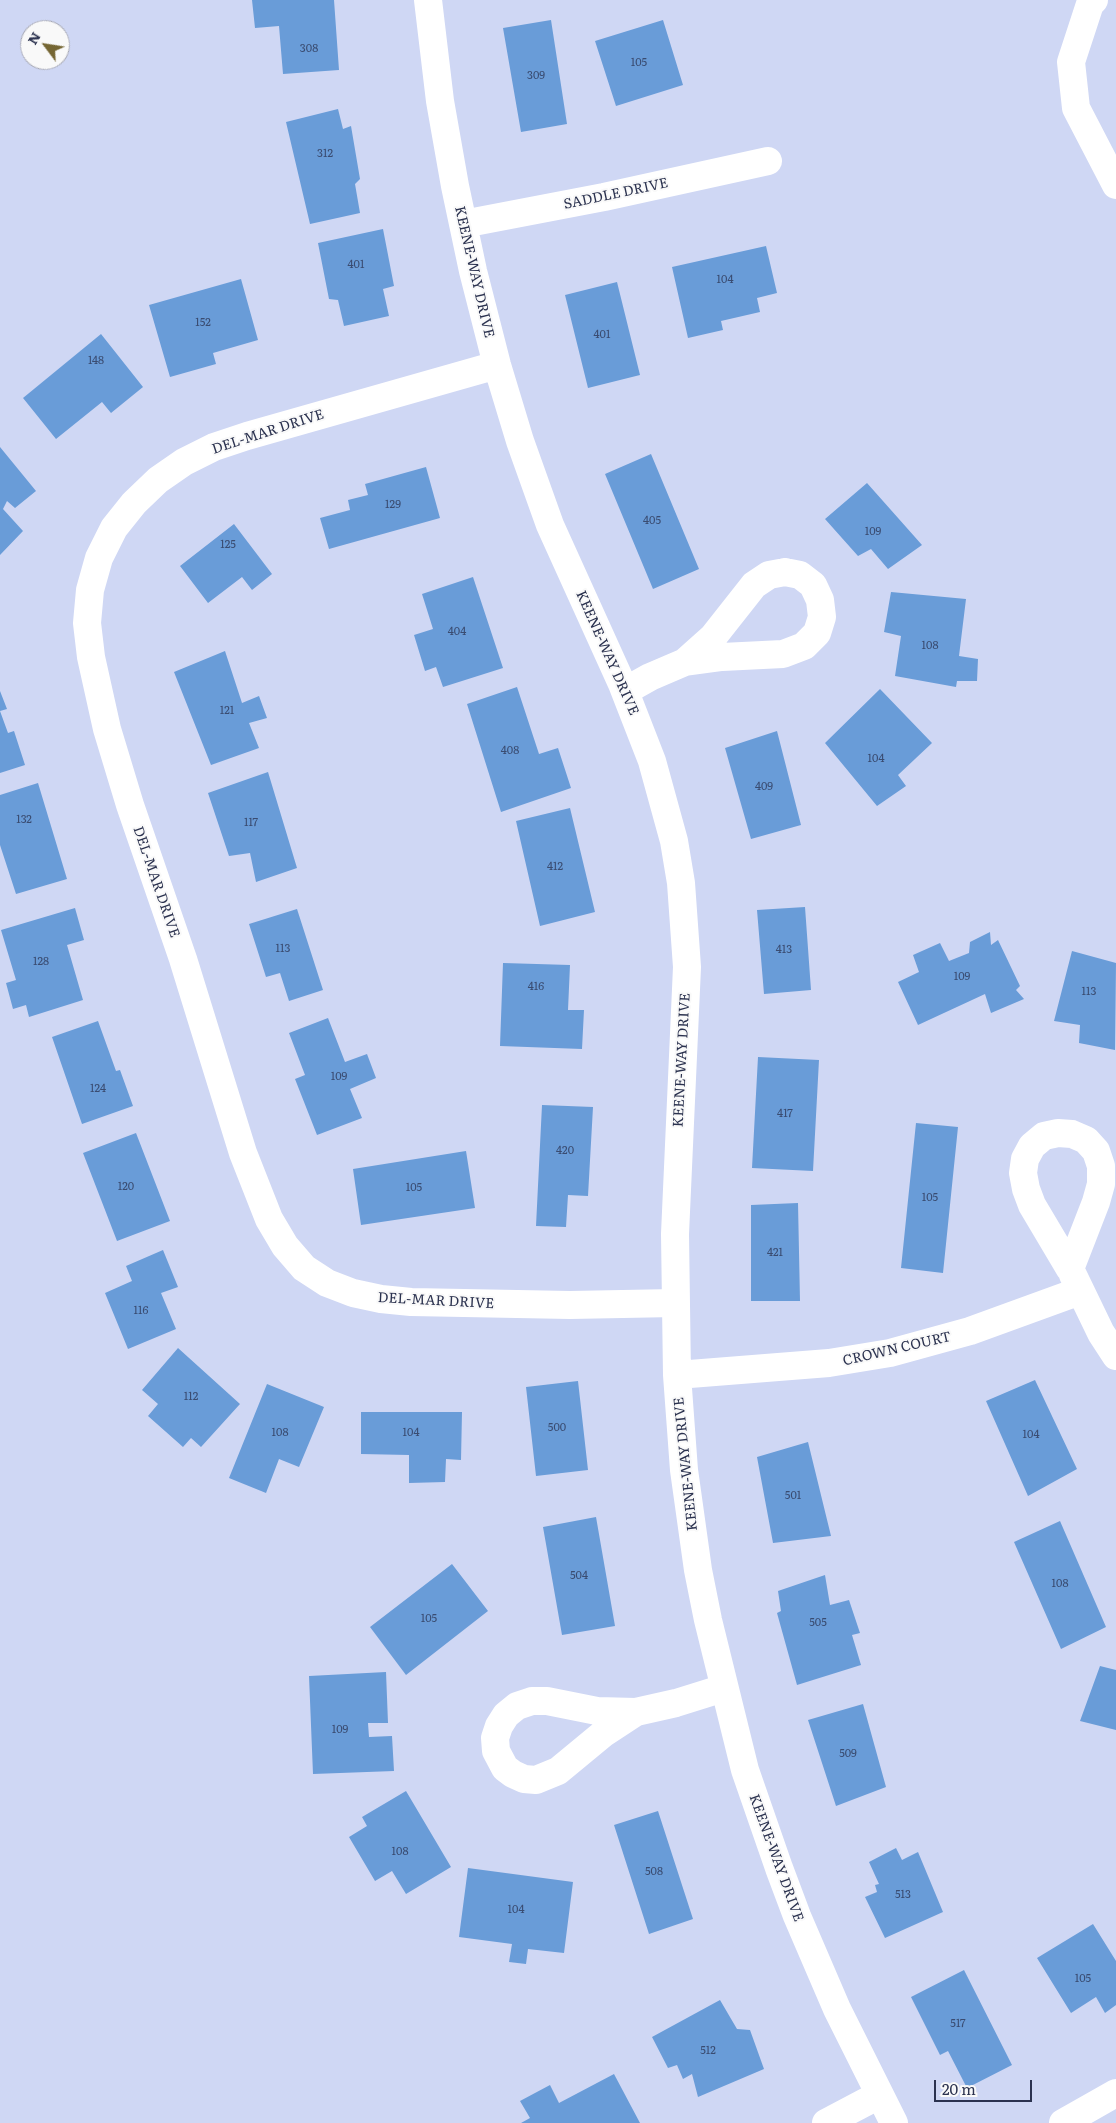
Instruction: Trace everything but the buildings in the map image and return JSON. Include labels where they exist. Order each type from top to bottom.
[{"type":"street","name":"KEENE-WAY DRIVE","points":[[428,0],[440,101],[463,224],[497,365],[520,441],[550,524],[625,691],[652,761],[674,841],[685,925],[686,1009],[676,1186],[674,1304],[676,1375],[684,1470],[698,1570],[724,1688],[745,1770],[797,1916],[836,2008],[894,2123]]},
{"type":"street","points":[[1094,0],[1090,4],[1071,62],[1076,108],[1116,185]]},
{"type":"street","name":"SADDLE DRIVE","points":[[463,224],[595,199],[768,161]]},
{"type":"street","name":"DEL-MAR DRIVE","points":[[497,365],[246,436],[214,447],[184,462],[158,480],[134,503],[114,528],[99,558],[90,590],[87,623],[90,657],[107,729],[130,805],[183,959],[243,1153],[269,1219],[285,1246],[304,1268],[327,1283],[353,1293],[388,1300],[441,1304],[674,1304]]},
{"type":"street","points":[[625,691],[658,673],[685,662],[722,657],[783,654],[804,646],[817,633],[822,617],[820,600],[813,585],[800,575],[785,572],[769,575],[754,585],[713,637],[685,662]]},
{"type":"street","name":"CROWN COURT","points":[[676,1375],[829,1364],[890,1353],[970,1332],[1075,1280],[1101,1333],[1116,1356]]},
{"type":"street","points":[[636,1712],[604,1734],[570,1763],[548,1777],[536,1780],[524,1779],[513,1774],[505,1768],[496,1751],[495,1738],[506,1714],[517,1706],[532,1701],[547,1701],[597,1711],[636,1712],[676,1704],[724,1688]]},
{"type":"street","points":[[1063,2123],[1116,2093]]},
{"type":"street","points":[[826,2123],[879,2095]]}]
